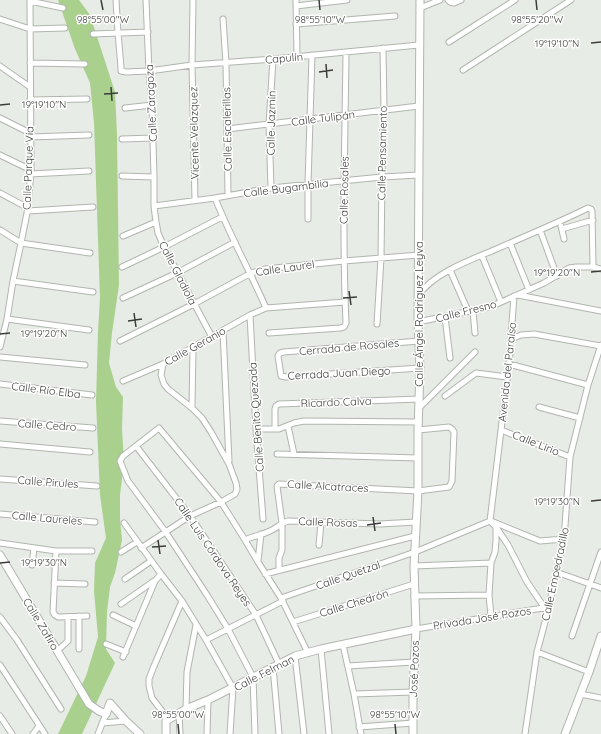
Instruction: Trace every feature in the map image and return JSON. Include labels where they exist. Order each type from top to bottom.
[{"type":"street","points":[[116,0],[118,33]]},
{"type":"street","name":"Calle Zaragoza","points":[[146,0],[152,105],[154,206]]},
{"type":"street","name":"Vicente Velázquez","points":[[193,0],[192,65],[195,200]]},
{"type":"street","points":[[296,0],[297,56]]},
{"type":"street","points":[[296,6],[347,0]]},
{"type":"street","name":"Calle Ángel Rodríguez Leyva","points":[[416,629],[414,566],[418,491],[418,426],[420,399],[418,322],[420,0]]},
{"type":"street","points":[[420,8],[440,0]]},
{"type":"street","points":[[448,0],[454,3],[461,0]]},
{"type":"street","points":[[449,42],[515,0]]},
{"type":"street","points":[[463,70],[571,0]]},
{"type":"street","points":[[30,1],[63,8]]},
{"type":"street","name":"Calle Parque Vía","points":[[0,347],[4,335],[13,281],[28,210],[30,172],[30,1]]},
{"type":"street","points":[[296,24],[395,16]]},
{"type":"street","points":[[0,19],[30,29],[65,28]]},
{"type":"street","name":"Calle Escalerillas","points":[[223,19],[226,63],[228,196]]},
{"type":"street","points":[[94,34],[148,32]]},
{"type":"street","name":"Capulín","points":[[118,33],[122,71],[126,72],[419,45]]},
{"type":"street","name":"Calle Pensamiento","points":[[377,324],[381,258],[384,110],[383,48]]},
{"type":"street","name":"Calle Rosales","points":[[269,332],[340,328],[346,323],[344,181],[346,52]]},
{"type":"street","points":[[308,219],[312,55]]},
{"type":"street","name":"Calle Jazmín","points":[[271,188],[269,124],[273,59]]},
{"type":"street","points":[[30,63],[86,64]]},
{"type":"street","points":[[0,66],[30,87]]},
{"type":"street","points":[[30,100],[87,99]]},
{"type":"street","points":[[125,108],[152,105]]},
{"type":"street","name":"Calle Tulipán","points":[[227,129],[419,106]]},
{"type":"street","points":[[0,118],[30,135],[89,135]]},
{"type":"street","points":[[122,139],[153,138]]},
{"type":"street","points":[[0,155],[30,172],[89,171]]},
{"type":"street","name":"Calle Bugambilia","points":[[154,206],[215,198],[271,188],[382,176],[419,175]]},
{"type":"street","points":[[122,176],[154,177]]},
{"type":"street","points":[[0,193],[28,210],[93,207]]},
{"type":"street","points":[[215,198],[222,217],[266,308],[345,302]]},
{"type":"street","name":"Calle Gladiola","points":[[154,206],[158,233],[164,247],[212,337]]},
{"type":"street","points":[[419,294],[425,287],[450,270],[588,208],[591,208],[593,220],[593,267]]},
{"type":"street","points":[[122,267],[222,217]]},
{"type":"street","points":[[562,229],[593,220]]},
{"type":"street","points":[[123,236],[156,222]]},
{"type":"street","points":[[559,222],[564,239]]},
{"type":"street","points":[[0,230],[22,243],[90,253]]},
{"type":"street","points":[[540,230],[557,276]]},
{"type":"street","points":[[123,298],[177,273],[235,242]]},
{"type":"street","points":[[510,243],[529,290]]},
{"type":"street","name":"Calle Laurel","points":[[120,341],[194,304],[250,273],[265,269],[419,255]]},
{"type":"street","points":[[482,256],[501,302]]},
{"type":"street","name":"Calle Fresno","points":[[418,322],[490,307],[544,283],[569,268],[593,267],[601,269]]},
{"type":"street","points":[[450,270],[470,311],[475,333]]},
{"type":"street","points":[[13,281],[93,292]]},
{"type":"street","points":[[516,295],[601,311]]},
{"type":"street","name":"Avenida del Paraíso","points":[[490,521],[516,295]]},
{"type":"street","name":"Calle Geranio","points":[[123,381],[163,364],[266,308]]},
{"type":"street","name":"Calle Benito Quezada","points":[[250,316],[256,429],[263,519]]},
{"type":"street","points":[[445,317],[450,358]]},
{"type":"street","points":[[7,319],[89,330]]},
{"type":"street","points":[[223,331],[229,464]]},
{"type":"street","points":[[511,339],[520,335],[534,334],[601,345]]},
{"type":"street","name":"Cerrada de Rosales","points":[[280,353],[419,341]]},
{"type":"street","name":"Calle Empedradillo","points":[[525,734],[537,652],[564,539],[570,457],[588,385],[601,345]]},
{"type":"street","points":[[192,408],[193,348]]},
{"type":"street","points":[[419,408],[475,352]]},
{"type":"street","name":"Cerrada Juan Diego","points":[[280,353],[278,356],[280,373],[281,376],[286,377],[420,368]]},
{"type":"street","points":[[0,357],[85,365]]},
{"type":"street","points":[[142,548],[165,531],[190,516],[235,494],[237,489],[229,464],[202,418],[164,384],[161,375],[163,364]]},
{"type":"street","points":[[509,364],[588,385]]},
{"type":"street","points":[[445,396],[476,373],[507,377]]},
{"type":"street","name":"Calle Río Elba","points":[[0,384],[92,396]]},
{"type":"street","name":"Ricardo Calva","points":[[275,429],[275,409],[279,404],[420,399]]},
{"type":"street","points":[[539,407],[580,418]]},
{"type":"street","name":"Calle Cedro","points":[[0,421],[93,428]]},
{"type":"street","points":[[256,429],[279,429],[304,421],[449,427],[454,432],[452,481],[449,487],[418,491]]},
{"type":"street","points":[[288,426],[294,454]]},
{"type":"street","points":[[255,734],[253,677],[228,629],[165,531],[128,481],[120,461],[123,456],[159,428],[221,502],[282,600],[308,653]]},
{"type":"street","name":"Calle Lirio","points":[[501,430],[570,457]]},
{"type":"street","points":[[0,444],[90,452]]},
{"type":"street","name":"Calle Luis Córdova Reyes","points":[[136,446],[190,516],[256,615],[276,666]]},
{"type":"street","points":[[277,454],[418,458]]},
{"type":"street","name":"Calle Pirules","points":[[0,479],[97,486]]},
{"type":"street","name":"Calle Alcatraces","points":[[282,523],[279,484],[418,491]]},
{"type":"street","name":"Calle Laureles","points":[[0,514],[95,522]]},
{"type":"street","name":"Calle Rosas","points":[[245,540],[273,530],[282,523],[288,521],[380,524],[416,522]]},
{"type":"street","points":[[490,521],[499,530],[527,582],[547,607]]},
{"type":"street","points":[[490,521],[540,541],[564,539]]},
{"type":"street","name":"Calle Quetzal","points":[[206,640],[282,600],[415,552],[490,521]]},
{"type":"street","points":[[319,545],[321,522]]},
{"type":"street","points":[[124,523],[182,601],[233,688],[230,734]]},
{"type":"street","points":[[279,570],[279,558],[282,550],[282,523]]},
{"type":"street","points":[[491,616],[489,595],[491,563],[495,552],[496,527]]},
{"type":"street","points":[[258,562],[261,534]]},
{"type":"street","points":[[265,574],[415,536]]},
{"type":"street","points":[[121,552],[137,542]]},
{"type":"street","points":[[0,543],[56,551],[92,551]]},
{"type":"street","points":[[32,565],[34,548]]},
{"type":"street","points":[[56,551],[53,612],[58,617],[87,616]]},
{"type":"street","points":[[572,636],[601,552]]},
{"type":"street","name":"Calle Zafiro","points":[[0,555],[88,704],[99,712],[106,714]]},
{"type":"street","points":[[124,579],[151,561]]},
{"type":"street","points":[[414,566],[491,563]]},
{"type":"street","points":[[556,572],[601,588]]},
{"type":"street","points":[[121,604],[155,581],[161,574]]},
{"type":"street","points":[[106,644],[124,654],[155,581]]},
{"type":"street","points":[[54,583],[85,584]]},
{"type":"street","name":"Calle Chedrón","points":[[293,622],[414,584]]},
{"type":"street","points":[[414,596],[489,595]]},
{"type":"street","points":[[166,734],[165,715],[152,698],[149,679],[182,601]]},
{"type":"street","name":"Privada José Pozos","points":[[416,629],[547,607]]},
{"type":"street","points":[[113,615],[136,626]]},
{"type":"street","points":[[79,616],[79,649]]},
{"type":"street","points":[[0,617],[17,640],[61,709]]},
{"type":"street","points":[[57,651],[68,641],[68,617]]},
{"type":"street","points":[[186,709],[187,672],[196,624]]},
{"type":"street","name":"Calle Felman","points":[[166,722],[186,709],[233,688],[295,656],[416,629]]},
{"type":"street","name":"José Pozos","points":[[413,734],[416,629]]},
{"type":"street","points":[[565,734],[600,644],[601,636]]},
{"type":"street","points":[[343,645],[361,734]]},
{"type":"street","points":[[321,649],[329,734]]},
{"type":"street","points":[[537,652],[589,672]]},
{"type":"street","points":[[295,656],[304,734]]},
{"type":"street","points":[[348,666],[414,662]]},
{"type":"street","points":[[0,665],[45,734]]},
{"type":"street","points":[[276,666],[279,734]]},
{"type":"street","points":[[354,694],[413,692]]},
{"type":"street","points":[[580,694],[601,698]]},
{"type":"street","points":[[207,734],[208,700]]},
{"type":"street","points":[[98,734],[110,703],[140,734]]},
{"type":"street","points":[[179,713],[180,734]]},
{"type":"street","points":[[0,716],[12,734]]},
{"type":"street","points":[[102,723],[126,721]]},
{"type":"street","points":[[359,727],[413,723]]},
{"type":"street","points":[[33,734],[39,726]]},
{"type":"green space","points":[[58,0],[79,0],[90,15],[115,92],[117,134],[119,285],[109,363],[116,387],[123,397],[122,429],[124,462],[120,495],[122,540],[115,573],[110,587],[107,612],[106,649],[115,663],[82,734],[58,734],[86,676],[98,637],[94,591],[95,563],[106,538],[100,495],[96,402],[100,298],[94,123],[90,83],[75,49]]}]
